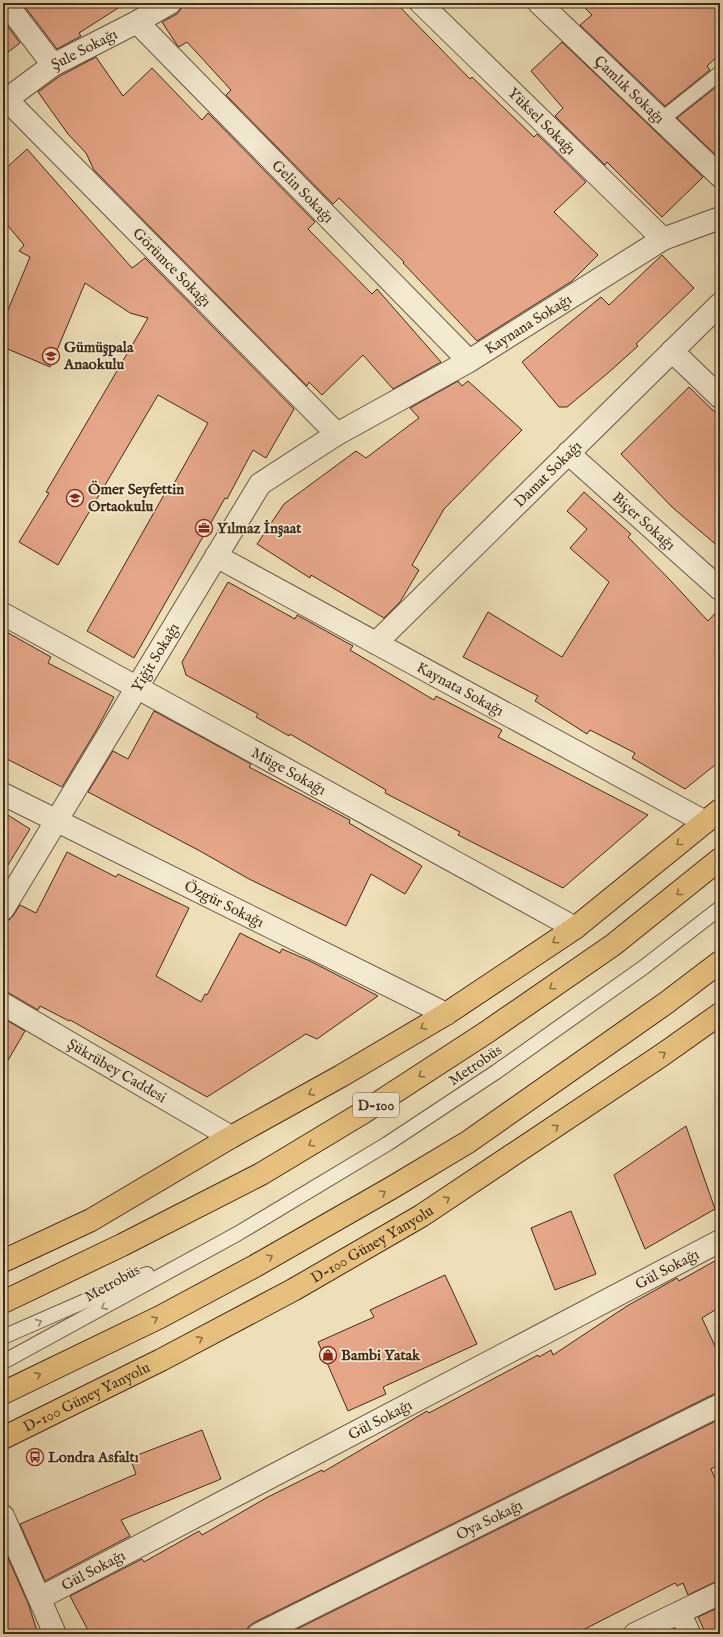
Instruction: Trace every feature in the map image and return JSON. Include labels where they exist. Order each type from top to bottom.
[{"type":"main road","points":[[3,1261],[91,1220],[446,1014],[575,928],[713,816]]},
{"type":"main road","name":"D-100","points":[[3,1302],[122,1246],[261,1174],[364,1112],[487,1032],[613,945],[720,860]]},
{"type":"main road","points":[[3,1392],[160,1317],[255,1266],[393,1187],[487,1129],[666,1004],[720,962]]},
{"type":"main road","name":"D-100 Güney Yanyolu","points":[[3,1438],[161,1360],[258,1308],[421,1216],[649,1064],[720,1014]]},
{"type":"street","points":[[6,3],[53,65]]},
{"type":"street","name":"Şule Sokağı","points":[[5,101],[53,65],[137,22],[170,3]]},
{"type":"street","name":"Yüksel Sokağı","points":[[421,3],[663,239]]},
{"type":"street","name":"Çamlık Sokağı","points":[[539,3],[720,176]]},
{"type":"street","name":"Gelin Sokağı","points":[[137,22],[469,361]]},
{"type":"street","name":"Görümce Sokağı","points":[[5,101],[337,434]]},
{"type":"street","name":"Kaynana Sokağı","points":[[337,434],[469,361],[663,239],[720,218]]},
{"type":"street","name":"Damat Sokağı","points":[[376,643],[720,304]]},
{"type":"street","points":[[672,351],[720,397]]},
{"type":"street","name":"Yiğit Sokağı","points":[[3,909],[260,484],[337,434]]},
{"type":"street","name":"Biçer Sokağı","points":[[568,453],[720,589]]},
{"type":"street","name":"Kaynata Sokağı","points":[[216,556],[376,643],[713,816]]},
{"type":"street","name":"Müge Sokağı","points":[[3,614],[575,928]]},
{"type":"street","name":"Özgür Sokağı","points":[[3,794],[446,1014]]},
{"type":"street","name":"Şükrübey Caddesi","points":[[3,1004],[231,1138]]},
{"type":"street","name":"Gül Sokağı","points":[[40,1598],[720,1240]]},
{"type":"street","name":"Oya Sokağı","points":[[259,1634],[720,1405]]},
{"type":"street","points":[[3,1516],[55,1634]]},
{"type":"street","points":[[635,1634],[720,1593]]},
{"type":"street","points":[[680,1612],[690,1634]]},
{"type":"lane","points":[[661,120],[720,73]]},
{"type":"lane","name":"Metrobüs","points":[[3,1362],[237,1234],[387,1144],[496,1072],[644,967],[720,908]]},
{"type":"lane","name":"Metrobüs","points":[[3,1337],[237,1234]]},
{"type":"building","points":[[22,3],[126,3],[79,33],[81,36],[57,49]]},
{"type":"building","points":[[182,3],[396,3],[470,79],[472,77],[534,137],[537,134],[586,182],[554,212],[598,255],[572,281],[477,341],[403,263],[404,262],[339,198],[333,204],[226,95],[231,90],[187,42],[179,47],[177,45],[162,22],[177,14],[181,9]]},
{"type":"building","points":[[580,3],[720,3],[720,54],[707,66],[710,70],[665,106],[580,25],[592,15]]},
{"type":"building","points":[[3,20],[20,43],[3,56]]},
{"type":"building","points":[[562,42],[703,177],[662,217],[607,162],[605,165],[555,116],[563,108],[531,71]]},
{"type":"building","points":[[96,57],[123,96],[152,68],[202,120],[208,113],[315,222],[308,229],[372,294],[377,289],[441,362],[393,389],[363,355],[322,395],[309,382],[307,386],[94,170],[86,153],[68,134],[38,92],[60,76]]},
{"type":"building","points":[[720,84],[720,159],[677,118]]},
{"type":"building","points":[[27,149],[132,268],[145,258],[294,409],[266,458],[253,450],[227,499],[225,498],[134,658],[87,631],[169,486],[172,487],[208,423],[158,395],[58,565],[19,542],[49,493],[46,492],[148,318],[130,313],[85,283],[50,367],[3,347],[3,322],[30,257],[19,251],[24,245],[3,220],[3,171]]},
{"type":"building","points":[[662,255],[694,288],[636,344],[638,346],[608,373],[567,407],[559,407],[522,362],[601,297],[609,305]]},
{"type":"building","points":[[458,381],[462,386],[468,381],[522,430],[444,509],[412,565],[419,570],[400,602],[384,618],[311,575],[310,578],[257,544],[284,504],[356,451],[366,458],[419,418],[410,408]]},
{"type":"building","points":[[689,387],[720,417],[720,548],[672,507],[621,454]]},
{"type":"building","points":[[584,492],[631,534],[628,537],[708,621],[720,608],[720,761],[685,789],[632,758],[635,753],[590,730],[587,734],[535,701],[538,696],[463,657],[488,612],[562,657],[609,582],[570,548],[587,529],[567,511]]},
{"type":"building","points":[[228,582],[295,619],[297,615],[353,646],[350,650],[434,700],[436,696],[502,730],[498,737],[648,815],[563,888],[458,835],[460,832],[385,793],[386,790],[290,734],[289,736],[256,717],[258,714],[186,675],[182,662]]},
{"type":"building","points":[[3,630],[51,657],[48,663],[114,697],[97,729],[62,787],[3,757]]},
{"type":"building","points":[[154,711],[251,764],[249,767],[350,820],[349,823],[422,866],[405,894],[371,874],[346,926],[249,879],[200,851],[88,792],[113,751],[128,759]]},
{"type":"building","points":[[3,812],[30,829],[3,873]]},
{"type":"building","points":[[67,852],[116,877],[118,874],[189,908],[156,976],[201,1002],[205,994],[207,995],[240,933],[280,953],[282,949],[310,961],[378,996],[317,1039],[306,1034],[207,1097],[70,1020],[69,1021],[40,1006],[38,1010],[9,993],[3,992],[3,921],[9,920],[20,905],[36,913]]},
{"type":"building","points":[[3,1018],[25,1031],[3,1069]]},
{"type":"building","points":[[686,1126],[715,1209],[645,1249],[614,1175]]},
{"type":"building","points":[[571,1211],[596,1274],[555,1290],[531,1228]]},
{"type":"building","points":[[720,1258],[720,1307],[702,1318],[720,1357],[720,1393],[714,1394],[253,1623],[248,1627],[247,1634],[90,1634],[70,1596],[142,1559],[144,1562],[199,1531],[202,1535],[266,1498],[322,1470],[323,1472],[427,1411],[429,1413],[538,1355],[539,1357],[551,1350],[553,1355],[627,1306],[677,1278],[679,1281]]},
{"type":"building","points":[[445,1275],[477,1344],[383,1387],[386,1394],[348,1411],[318,1342],[374,1317],[370,1310]]},
{"type":"building","points":[[720,1419],[720,1464],[711,1469],[720,1490],[720,1581],[688,1595],[683,1583],[677,1586],[675,1583],[575,1634],[287,1634]]},
{"type":"building","points":[[202,1430],[221,1479],[121,1520],[130,1536],[45,1581],[20,1524],[136,1474],[130,1458]]},
{"type":"building","points":[[3,1547],[28,1603],[38,1634],[3,1634]]},
{"type":"building","points":[[720,1607],[720,1634],[706,1634],[698,1617]]},
{"type":"place","name":"Gümüşpala Anaokulu","points":[[51,356]]},
{"type":"place","name":"Ömer Seyfettin Ortaokulu","points":[[75,498]]},
{"type":"place","name":"Yılmaz İnşaat","points":[[204,528]]},
{"type":"place","name":"Bambi Yatak","points":[[328,1355]]},
{"type":"place","name":"Londra Asfaltı","points":[[35,1457]]}]
